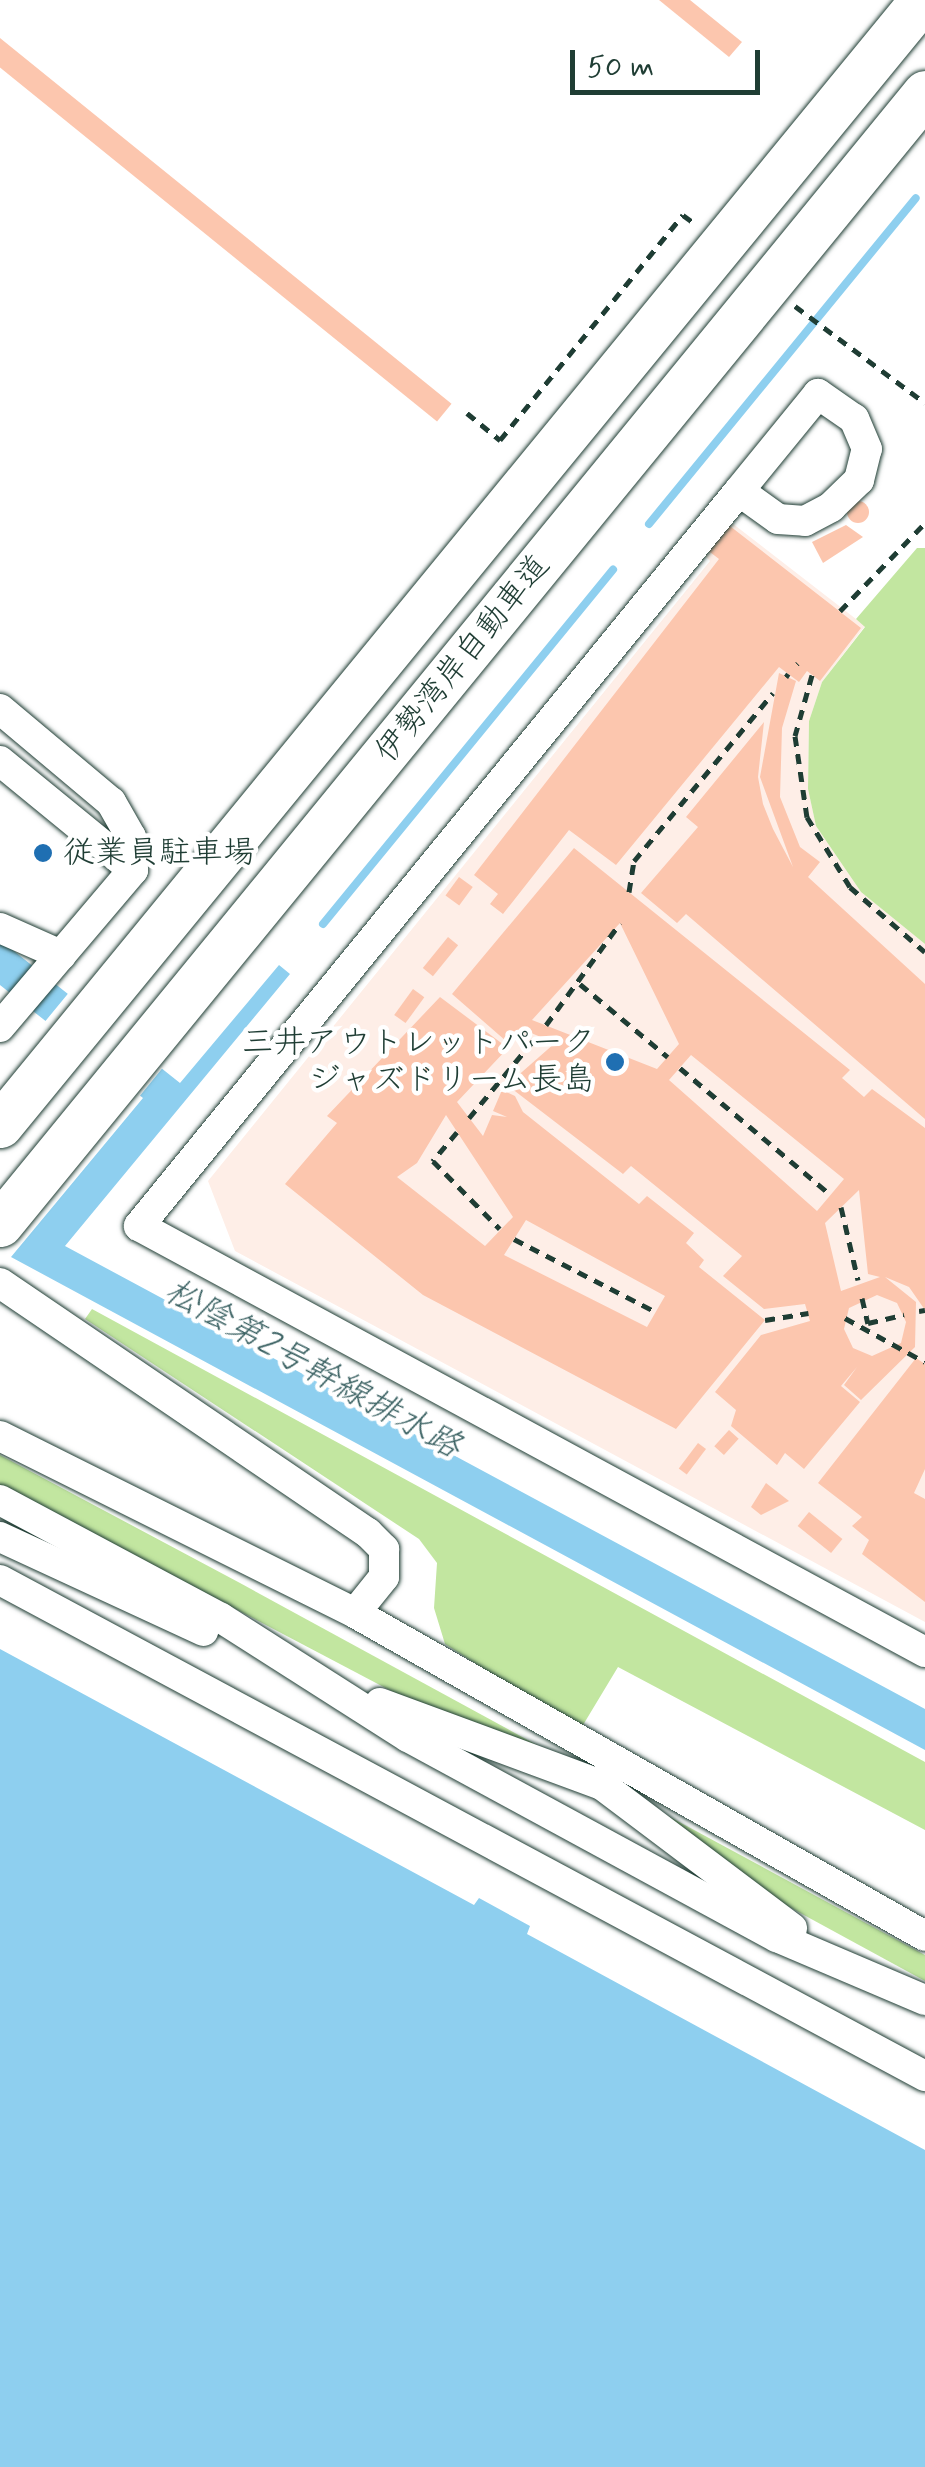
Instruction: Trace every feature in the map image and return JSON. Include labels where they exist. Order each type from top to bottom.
[{"type":"highway","points":[[700,272],[896,0]]},
{"type":"highway","name":"伊勢湾岸自動車道","points":[[0,1124],[922,0]]},
{"type":"highway","name":"伊勢湾岸自動車道","points":[[0,1224],[925,93]]},
{"type":"street","points":[[739,491],[139,1226],[925,1652]]},
{"type":"street","points":[[0,710],[111,802],[131,836],[134,870],[8,1018]]},
{"type":"street","points":[[0,760],[134,870]]},
{"type":"street","points":[[0,928],[56,961]]},
{"type":"street","points":[[0,1283],[368,1533],[384,1549],[384,1577],[356,1613]]},
{"type":"street","points":[[0,1436],[356,1613],[608,1774],[925,1936]]},
{"type":"street","points":[[0,1500],[307,1673],[408,1737],[840,1963],[925,2000]]},
{"type":"street","points":[[0,1536],[307,1673],[608,1774],[840,1963],[925,2022]]},
{"type":"street","points":[[0,1580],[925,2076]]},
{"type":"path","points":[[785,298],[925,403]]},
{"type":"path","points":[[840,611],[923,524],[925,511]]},
{"type":"path","points":[[812,674],[795,736],[806,816],[850,887],[925,952]]},
{"type":"path","points":[[629,892],[634,861],[772,693]]},
{"type":"path","points":[[546,1025],[580,984],[620,923]]},
{"type":"path","points":[[580,984],[668,1057]]},
{"type":"path","points":[[469,1118],[537,1036]]},
{"type":"path","points":[[680,1068],[831,1195]]},
{"type":"path","points":[[458,1132],[433,1161],[500,1229]]},
{"type":"path","points":[[841,1207],[858,1280]]},
{"type":"path","points":[[514,1239],[656,1312]]},
{"type":"path","points":[[862,1298],[868,1323]]},
{"type":"path","points":[[764,1320],[808,1313]]},
{"type":"path","points":[[868,1323],[904,1314]]},
{"type":"path","points":[[845,1318],[868,1323],[925,1362]]},
{"type":"shaded area","name":"三井アウトレットパーク ジャズドリーム長島","points":[[728,520],[865,626],[822,682],[809,721],[808,789],[816,826],[861,892],[925,944],[925,1622],[235,1251],[208,1181],[710,561],[702,553]]},
{"type":"green space","points":[[917,548],[925,548],[925,944],[861,892],[816,826],[808,789],[809,721],[822,682],[865,627],[856,619]]},
{"type":"green space","points":[[92,1309],[925,1762],[925,1830],[618,1667],[580,1730],[445,1644],[434,1608],[437,1563],[419,1539],[85,1319]]},
{"type":"green space","points":[[0,1455],[570,1763],[433,1713],[0,1485]]},
{"type":"green space","points":[[646,1804],[925,1955],[925,1981],[769,1896]]},
{"type":"water","points":[[0,940],[180,1083],[279,965],[290,974],[65,1246],[925,1709],[925,1750],[11,1257],[143,1098],[0,985]]},
{"type":"water","points":[[0,1649],[474,1905],[479,1898],[530,1926],[527,1934],[925,2150],[925,2467],[0,2467]]},
{"type":"pier","points":[[71,990],[165,1065],[7,1259],[136,1099],[43,1024]]},
{"type":"building","points":[[659,0],[690,0],[742,42],[729,57]]},
{"type":"building","points":[[0,38],[452,404],[437,422],[0,68]]},
{"type":"building","points":[[858,501],[866,504],[866,520],[858,523],[850,520],[847,512],[850,504]]},
{"type":"building","points":[[726,523],[861,628],[820,681],[807,671],[799,682],[779,667],[616,865],[569,830],[503,914],[490,904],[498,894],[474,875],[719,559],[706,549]]},
{"type":"building","points":[[846,525],[863,537],[823,563],[812,542]]},
{"type":"building","points":[[779,673],[796,681],[782,728],[780,797],[800,847],[820,862],[808,877],[925,984],[925,1119],[686,914],[677,923],[641,893],[698,827],[686,817],[764,722],[758,777],[763,804],[793,867],[760,777]]},
{"type":"building","points":[[574,848],[850,1070],[842,1078],[864,1097],[872,1089],[925,1128],[925,1310],[909,1287],[885,1277],[916,1302],[915,1347],[861,1400],[844,1385],[857,1367],[841,1386],[860,1402],[804,1469],[785,1453],[777,1465],[731,1426],[736,1410],[715,1392],[761,1335],[810,1321],[805,1304],[764,1309],[723,1276],[742,1256],[631,1166],[623,1174],[507,1085],[555,1043],[524,1030],[506,1041],[452,994]],"holes":[[[620,923],[679,1044],[657,1069],[532,1020]],[[691,1055],[844,1179],[817,1211],[669,1080]],[[859,1190],[868,1274],[880,1277],[841,1291],[825,1223]],[[877,1295],[897,1303],[906,1322],[901,1343],[872,1356],[853,1348],[844,1329],[849,1308]]]},
{"type":"building","points":[[459,877],[473,887],[459,906],[445,896]]},
{"type":"building","points":[[448,937],[458,945],[433,976],[423,968]]},
{"type":"building","points":[[413,989],[424,997],[406,1023],[394,1015]]},
{"type":"building","points":[[440,997],[508,1048],[457,1102],[483,1136],[492,1115],[507,1117],[493,1111],[502,1090],[515,1096],[523,1112],[639,1204],[647,1196],[694,1233],[686,1243],[704,1260],[699,1267],[765,1320],[676,1429],[423,1295],[285,1184],[337,1123],[327,1116]],"holes":[[[446,1115],[513,1217],[485,1246],[397,1177],[417,1163]],[[526,1220],[665,1296],[647,1327],[504,1255]]]},
{"type":"building","points":[[916,1358],[925,1364],[925,1469],[914,1493],[925,1499],[925,1602],[862,1554],[869,1540],[852,1526],[862,1517],[818,1483]]},
{"type":"building","points":[[729,1430],[739,1439],[724,1455],[714,1446]]},
{"type":"building","points":[[698,1443],[706,1449],[687,1475],[679,1469]]},
{"type":"building","points":[[766,1483],[789,1501],[761,1515],[751,1507]]},
{"type":"building","points":[[809,1512],[842,1539],[831,1553],[798,1526]]},
{"type":"waterway","points":[[649,524],[916,198]]},
{"type":"waterway","points":[[323,924],[613,570]]},
{"type":"place","name":"従業員駐車場","points":[[43,853]]},
{"type":"place","name":"三井アウトレットパーク ジャズドリーム長島","points":[[615,1062]]},
{"type":"water label","name":"松陰第2号幹線排水路","points":[[313,1369]]}]
